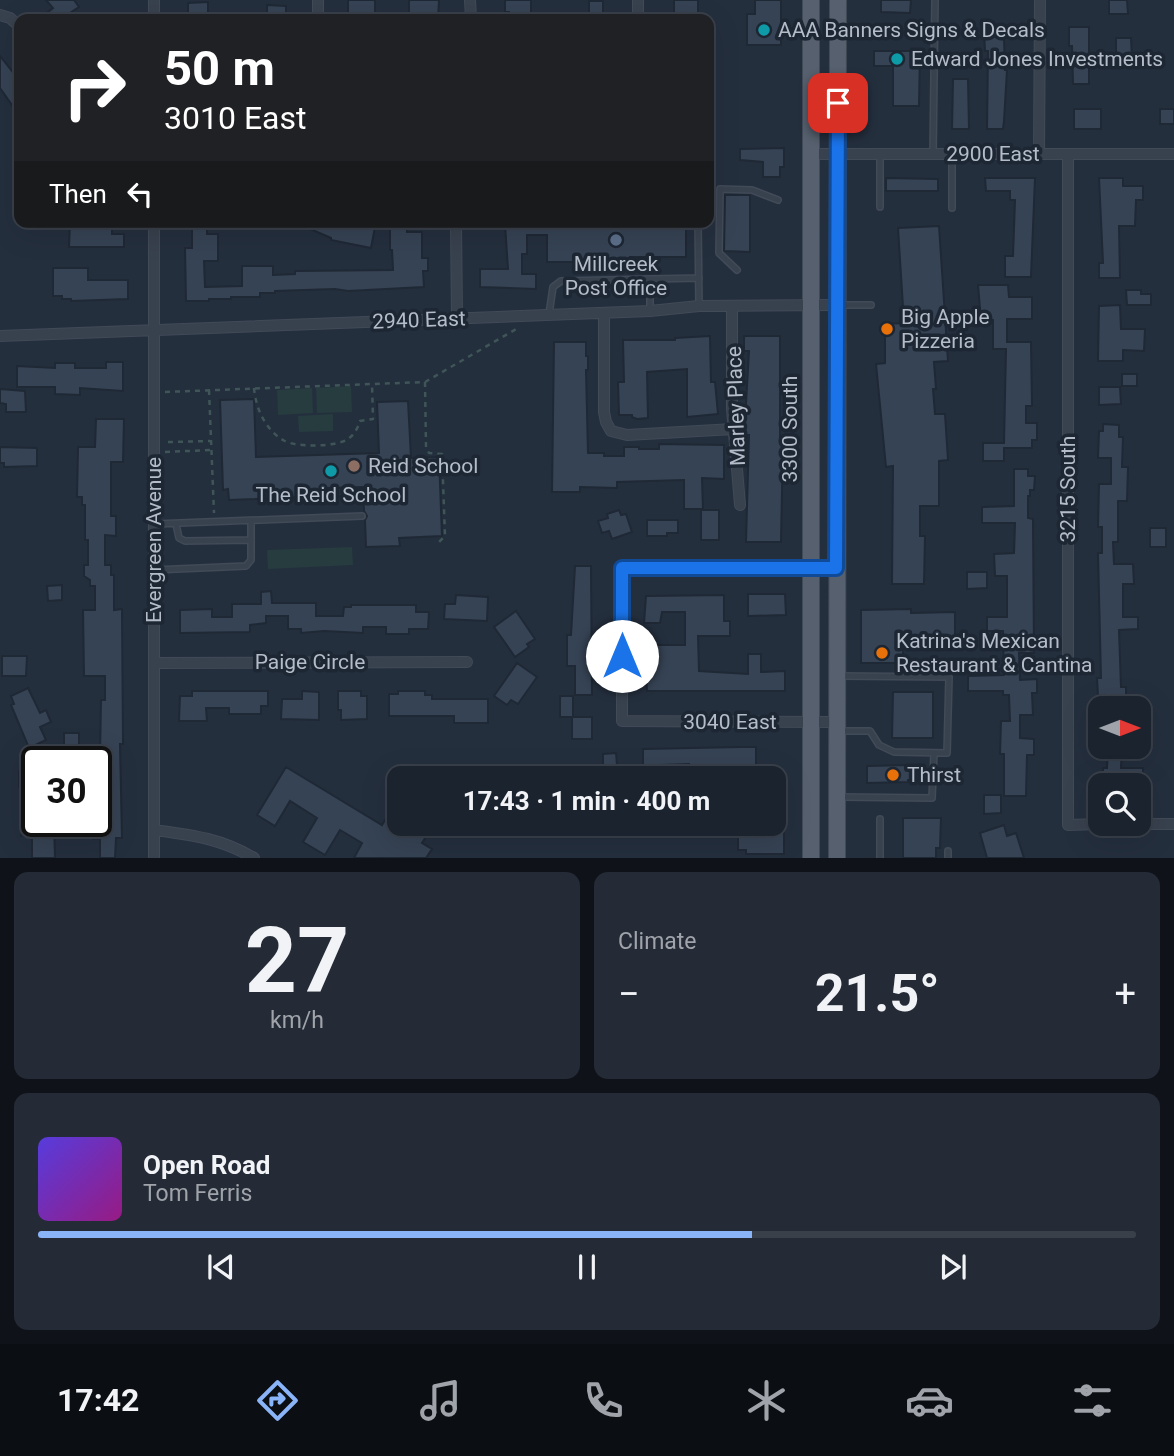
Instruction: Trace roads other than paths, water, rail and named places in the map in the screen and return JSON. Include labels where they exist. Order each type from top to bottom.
[{"type":"main road","name":"3300 South","points":[[811,0],[811,858]]},
{"type":"main road","points":[[837,858],[838,0]]},
{"type":"street","points":[[1040,0],[1040,154]]},
{"type":"street","name":"2900 East","points":[[811,154],[1174,154]]},
{"type":"street","name":"3215 South","points":[[1068,154],[1068,825],[1088,824]]},
{"type":"street","name":"Evergreen Avenue","points":[[154,228],[154,858]]},
{"type":"street","points":[[456,228],[457,318]]},
{"type":"street","name":"2940 East","points":[[0,336],[604,313],[699,306],[837,305]]},
{"type":"street","name":"Marley Place","points":[[732,306],[734,429],[740,505]]},
{"type":"street","points":[[604,313],[604,412],[611,431],[627,435],[734,429]]},
{"type":"street","name":"3040 East","points":[[810,568],[622,568],[622,721],[811,722],[837,726]]},
{"type":"street","points":[[810,568],[836,568]]},
{"type":"street","name":"Paige Circle","points":[[154,663],[467,662]]},
{"type":"street","points":[[1151,824],[1174,824]]},
{"type":"street","points":[[154,830],[214,839],[254,858]]},
{"type":"lane","points":[[933,154],[935,0]]},
{"type":"lane","points":[[880,154],[880,207]]},
{"type":"lane","points":[[952,154],[952,208]]},
{"type":"lane","points":[[737,270],[719,253],[720,189],[752,190],[778,200]]},
{"type":"lane","points":[[698,228],[699,306]]},
{"type":"lane","points":[[549,315],[553,287],[561,281],[699,278]]},
{"type":"lane","points":[[650,279],[650,311]]},
{"type":"lane","points":[[837,305],[871,305]]},
{"type":"lane","points":[[154,524],[362,516]]},
{"type":"lane","points":[[154,570],[246,566],[251,560],[250,521]]},
{"type":"lane","points":[[176,524],[179,538],[185,541],[251,540]]},
{"type":"lane","points":[[837,676],[948,677],[947,753],[894,752],[879,745],[870,731],[837,726]]},
{"type":"lane","points":[[837,797],[932,798],[933,753]]},
{"type":"lane","points":[[880,819],[880,858]]},
{"type":"place","name":"AAA Banners Signs & Decals","points":[[764,30]]},
{"type":"place","name":"Edward Jones Investments","points":[[897,59]]},
{"type":"place","name":"Millcreek Post Office","points":[[616,240]]},
{"type":"place","name":"Big Apple Pizzeria","points":[[887,329]]},
{"type":"place","name":"Reid School","points":[[354,466]]},
{"type":"place","name":"The Reid School","points":[[331,471]]},
{"type":"place","name":"Katrina's Mexican Restaurant & Cantina","points":[[882,653]]},
{"type":"place","name":"Thirst","points":[[893,775]]}]
